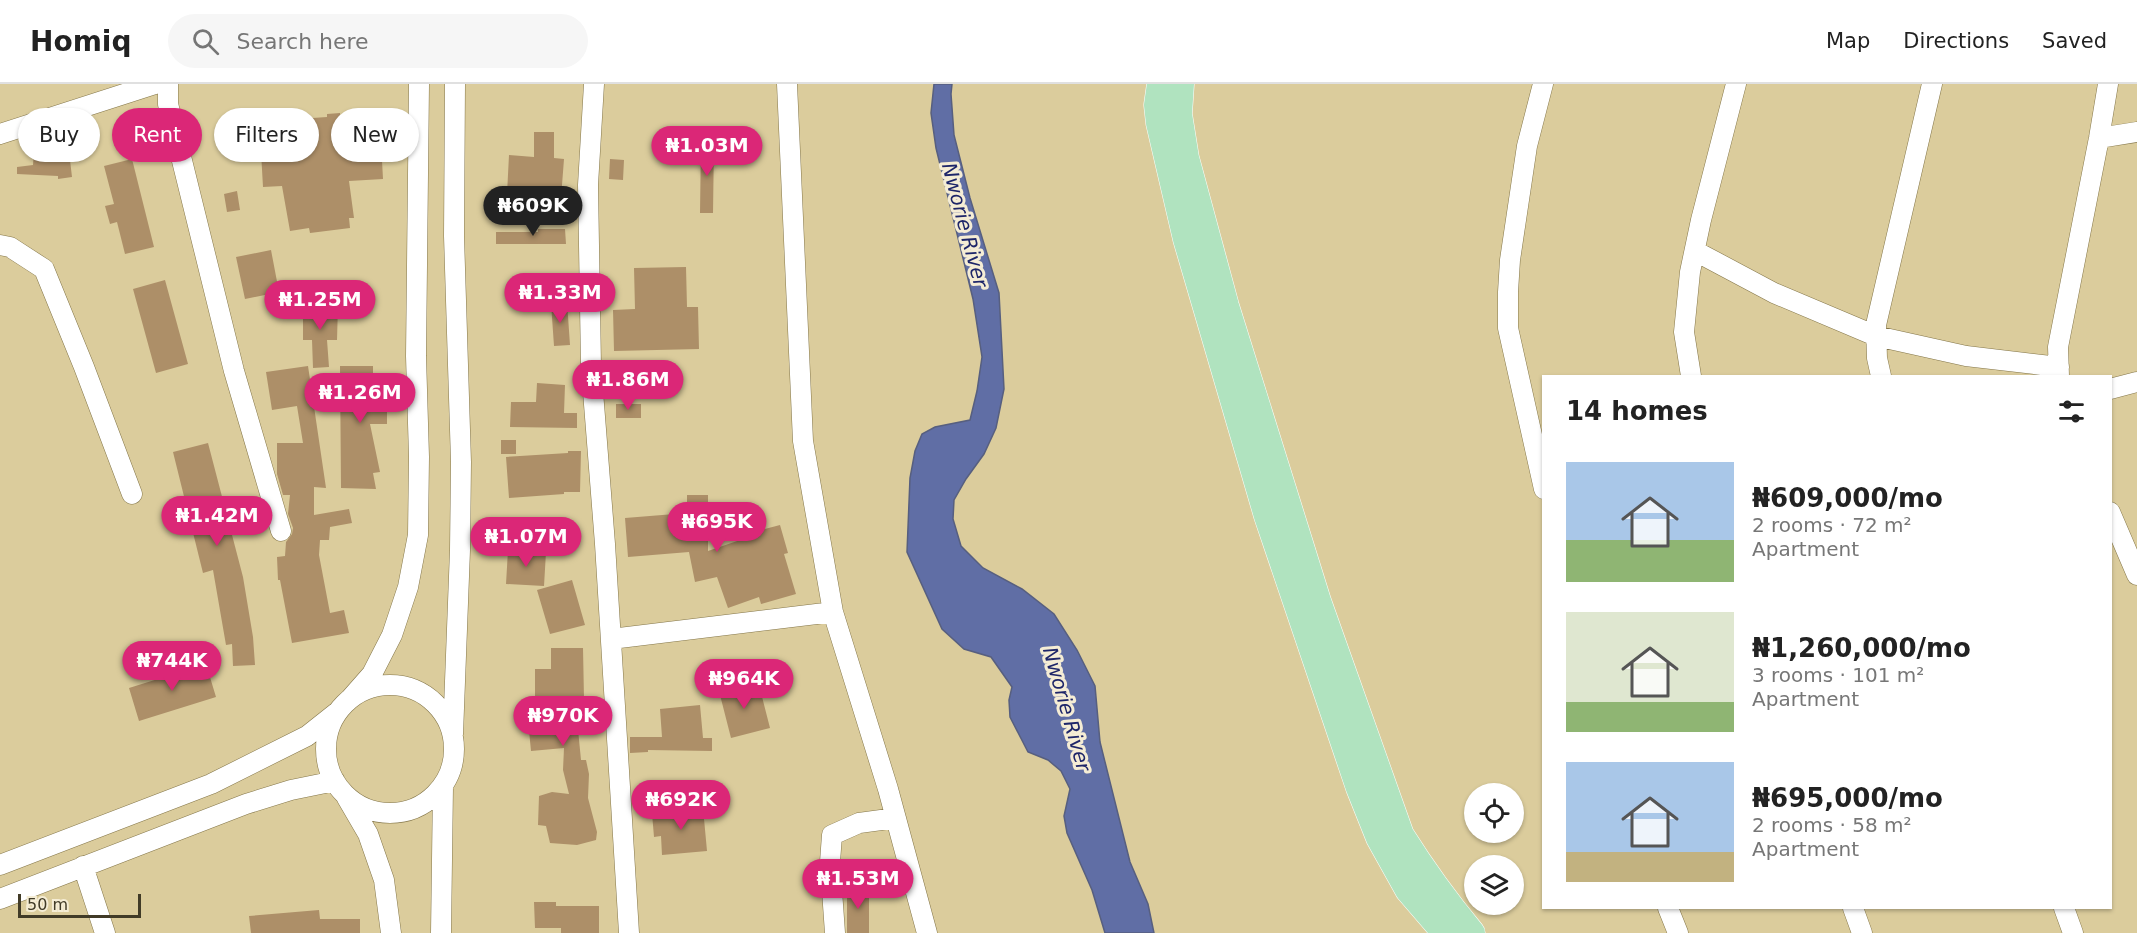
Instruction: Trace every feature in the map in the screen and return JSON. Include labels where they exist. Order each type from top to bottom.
[{"type":"main road","points":[[1160,84],[1157,105],[1159,123],[1186,239],[1267,516],[1359,788],[1379,838],[1408,890],[1445,933]]},
{"type":"main road","points":[[1181,84],[1179,114],[1186,158],[1209,249],[1318,601],[1401,836],[1441,895],[1472,933]]},
{"type":"street","points":[[0,134],[155,84]]},
{"type":"street","points":[[168,84],[168,104],[234,371],[281,531]]},
{"type":"street","points":[[391,933],[384,880],[368,834],[328,764],[326,746],[329,728],[344,705],[372,674],[392,635],[408,587],[418,535],[416,356],[419,84]]},
{"type":"street","points":[[340,788],[361,806],[378,812],[397,813],[414,808],[430,799],[443,786],[451,770],[455,752],[453,734],[461,462],[454,236],[455,84]]},
{"type":"street","points":[[594,84],[588,185],[591,366],[629,933]]},
{"type":"street","points":[[787,84],[803,441],[833,612],[896,818],[927,933]]},
{"type":"street","points":[[1542,480],[1509,328],[1508,292],[1510,260],[1527,146],[1543,84]]},
{"type":"street","points":[[1691,375],[1684,332],[1690,272],[1736,84]]},
{"type":"street","points":[[1881,375],[1877,358],[1876,325],[1932,84]]},
{"type":"street","points":[[1695,251],[1774,293],[1876,336],[1966,356],[2059,372],[2058,347],[2100,138],[2108,84]]},
{"type":"street","points":[[2100,138],[2137,132]]},
{"type":"street","points":[[0,245],[10,247],[44,269],[132,494]]},
{"type":"street","points":[[2112,388],[2137,382]]},
{"type":"street","points":[[2112,517],[2137,575]]},
{"type":"street","points":[[611,639],[833,612]]},
{"type":"street","points":[[0,865],[212,784],[307,736],[344,705],[366,690],[375,687],[402,686],[420,692],[435,703],[446,717],[453,734]]},
{"type":"street","points":[[441,933],[443,786]]},
{"type":"street","points":[[0,899],[246,804],[340,788]]},
{"type":"street","points":[[835,933],[830,862],[832,835],[859,823],[896,818]]},
{"type":"street","points":[[83,866],[105,933]]},
{"type":"street","points":[[1668,909],[1678,933]]},
{"type":"street","points":[[1853,909],[1862,933]]},
{"type":"street","points":[[2064,909],[2073,933]]},
{"type":"water","name":"Nworie River","points":[[934,84],[952,84],[954,135],[970,198],[999,293],[1004,389],[996,428],[984,454],[954,500],[953,519],[961,546],[983,568],[1022,589],[1054,614],[1077,650],[1095,686],[1100,742],[1130,862],[1148,904],[1154,933],[1105,933],[1092,890],[1067,833],[1064,816],[1070,789],[1061,771],[1048,760],[1028,752],[1010,717],[1009,700],[1012,687],[991,657],[964,649],[942,629],[907,552],[910,478],[915,451],[922,434],[935,427],[970,420],[982,357],[973,299],[936,148],[931,113]]},
{"type":"building","points":[[327,114],[331,114],[331,162],[382,162],[383,179],[349,181],[354,218],[349,218],[350,228],[310,233],[309,228],[290,231],[282,186],[263,187],[262,162],[319,162],[319,118],[327,117]]},
{"type":"building","points":[[534,132],[554,132],[554,158],[564,159],[561,198],[507,194],[509,155],[534,157]]},
{"type":"building","points":[[701,141],[714,141],[713,213],[700,213]]},
{"type":"building","points":[[610,159],[624,160],[623,180],[609,179]]},
{"type":"building","points":[[33,162],[70,162],[72,177],[58,179],[58,176],[17,174],[17,167],[33,165]]},
{"type":"building","points":[[133,162],[154,247],[125,254],[117,222],[110,224],[105,206],[114,204],[104,166]]},
{"type":"building","points":[[237,191],[240,210],[227,212],[224,194]]},
{"type":"building","points":[[538,229],[565,229],[566,244],[496,244],[496,232],[538,232]]},
{"type":"building","points":[[271,250],[279,292],[245,299],[236,257]]},
{"type":"building","points":[[686,267],[687,307],[698,307],[699,349],[614,351],[613,310],[635,309],[634,268]]},
{"type":"building","points":[[165,280],[188,364],[156,373],[133,289]]},
{"type":"building","points":[[567,302],[570,345],[554,346],[551,303]]},
{"type":"building","points":[[303,305],[338,305],[337,340],[327,340],[329,367],[313,368],[312,340],[303,340]]},
{"type":"building","points":[[308,366],[326,488],[314,487],[314,515],[349,509],[352,523],[330,527],[329,540],[320,540],[319,555],[330,613],[344,610],[349,633],[292,643],[280,580],[278,580],[277,557],[285,556],[286,542],[293,528],[288,514],[290,495],[283,495],[277,474],[277,443],[303,443],[297,406],[272,410],[266,372]]},
{"type":"building","points":[[340,366],[373,366],[373,377],[387,377],[387,424],[370,424],[380,472],[373,473],[376,489],[341,488]]},
{"type":"building","points":[[537,383],[565,385],[564,413],[577,413],[577,428],[510,427],[511,402],[536,402]]},
{"type":"building","points":[[616,404],[641,404],[641,418],[616,418]]},
{"type":"building","points":[[501,440],[516,440],[516,454],[501,454]]},
{"type":"building","points":[[208,443],[243,577],[253,637],[255,665],[233,666],[232,644],[226,645],[213,570],[203,573],[173,452]]},
{"type":"building","points":[[568,451],[581,451],[580,492],[509,498],[506,457],[568,453]]},
{"type":"building","points":[[687,495],[708,495],[708,551],[743,539],[742,535],[780,525],[788,553],[784,554],[796,594],[761,604],[759,597],[728,608],[717,577],[695,582],[689,552],[628,557],[625,518],[687,513]]},
{"type":"building","points":[[508,550],[546,552],[544,586],[506,584]]},
{"type":"building","points":[[572,580],[585,625],[550,634],[537,590]]},
{"type":"building","points":[[551,648],[583,648],[584,699],[575,699],[581,760],[586,760],[589,774],[588,798],[597,832],[596,840],[577,845],[550,843],[546,826],[538,825],[539,796],[552,792],[569,794],[563,770],[564,748],[531,751],[527,710],[535,709],[535,669],[551,669]]},
{"type":"building","points":[[206,664],[216,697],[139,721],[129,688]]},
{"type":"building","points":[[758,681],[770,728],[731,738],[719,691]]},
{"type":"building","points":[[700,705],[703,738],[712,738],[712,751],[648,750],[648,752],[630,753],[630,737],[662,737],[660,709]]},
{"type":"building","points":[[703,808],[707,851],[662,855],[661,836],[654,837],[652,813]]},
{"type":"building","points":[[847,888],[869,888],[869,933],[847,933]]},
{"type":"building","points":[[534,902],[556,902],[556,906],[599,906],[599,933],[561,933],[561,928],[535,928]]},
{"type":"building","points":[[319,910],[320,919],[360,919],[360,933],[251,933],[249,916]]}]
